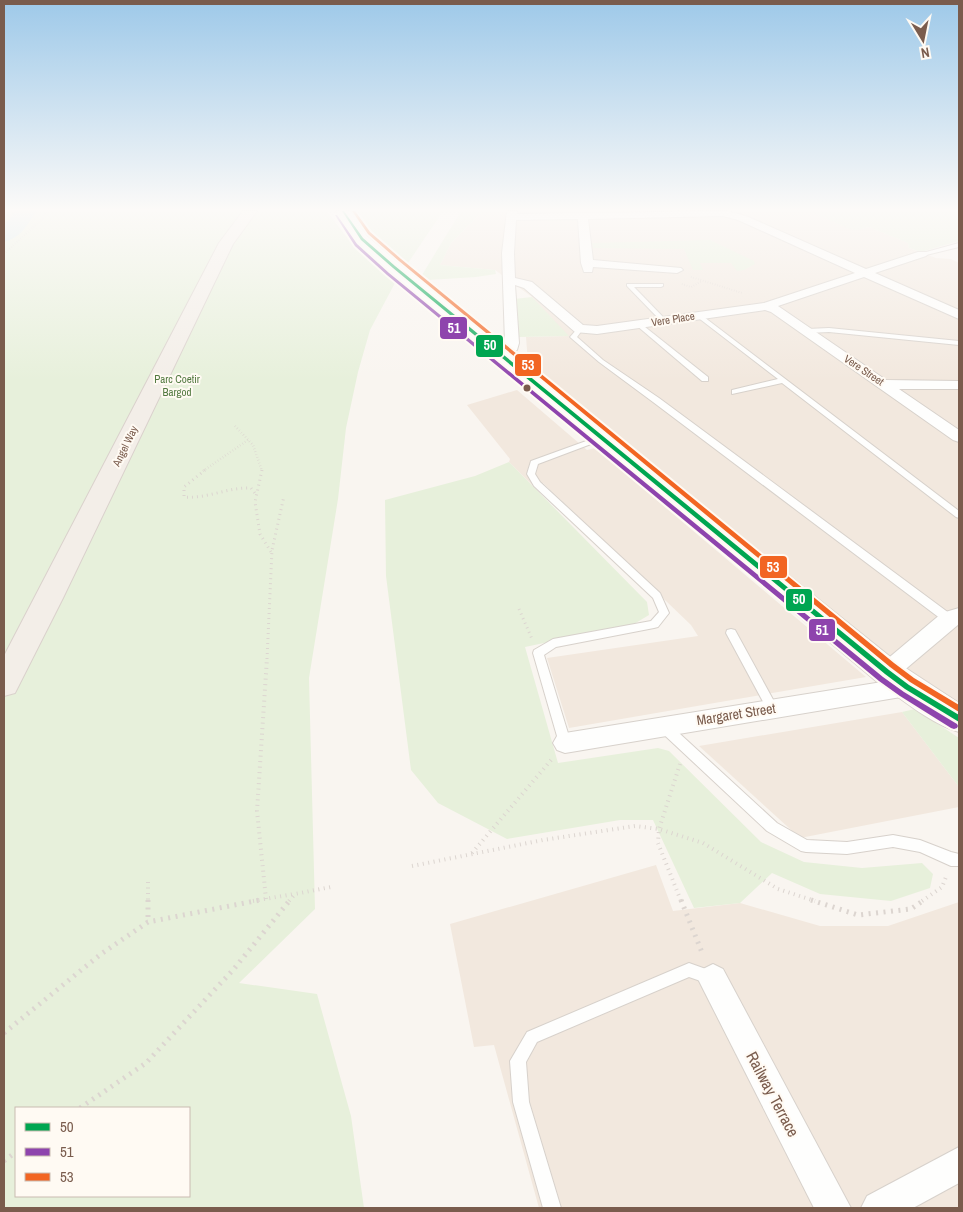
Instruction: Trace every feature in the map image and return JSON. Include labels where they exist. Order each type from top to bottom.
[{"type":"main road","name":"Angel Way","points":[[4,684],[54,589],[214,268]]},
{"type":"street","points":[[395,268],[897,680],[959,719]]},
{"type":"street","points":[[500,354],[510,350],[512,343],[509,268]]},
{"type":"street","points":[[622,268],[677,270]]},
{"type":"street","points":[[854,268],[959,315]]},
{"type":"street","name":"Vere Place","points":[[580,329],[596,330],[766,306],[878,268]]},
{"type":"street","points":[[509,280],[528,285],[580,329]]},
{"type":"street","name":"Vere Street","points":[[766,306],[775,309],[959,437]]},
{"type":"street","points":[[885,384],[959,385]]},
{"type":"street","points":[[897,680],[954,617]]},
{"type":"street","name":"Margaret Street","points":[[565,743],[772,708],[897,680]]},
{"type":"street","name":"Railway Terrace","points":[[713,979],[833,1208]]},
{"type":"street","points":[[879,1208],[959,1164]]},
{"type":"lane","points":[[662,285],[628,285],[663,320]]},
{"type":"lane","points":[[698,315],[959,515]]},
{"type":"lane","points":[[638,324],[705,378]]},
{"type":"lane","points":[[580,329],[573,337],[601,361],[954,617]]},
{"type":"lane","points":[[807,331],[828,330],[959,343]]},
{"type":"lane","points":[[735,392],[784,380]]},
{"type":"lane","points":[[565,743],[538,653],[553,643],[654,624],[664,613],[656,596],[537,484],[530,474],[534,463],[604,438]]},
{"type":"lane","points":[[731,633],[772,708]]},
{"type":"lane","points":[[663,726],[772,827],[806,846],[847,848],[893,841],[920,846],[955,859]]},
{"type":"lane","points":[[552,1208],[521,1102],[518,1060],[532,1037],[689,970],[713,979]]},
{"type":"path","points":[[677,270],[694,278],[725,286],[757,299],[766,306]]},
{"type":"path","points":[[235,426],[253,445],[262,471],[256,502],[260,534],[271,553]]},
{"type":"path","points":[[248,440],[200,473],[184,487],[184,497],[196,499],[241,487],[251,488],[257,496]]},
{"type":"path","points":[[266,899],[257,811],[270,612],[271,553],[284,496]]},
{"type":"path","points":[[519,609],[538,653]]},
{"type":"path","points":[[472,854],[565,743]]},
{"type":"path","points":[[685,746],[659,828],[658,843],[713,979]]},
{"type":"path","points":[[412,866],[543,840],[635,826],[659,828],[703,843],[778,889],[858,915],[911,909],[942,887],[955,859]]},
{"type":"path","points":[[148,882],[148,922]]},
{"type":"path","points":[[4,1033],[101,954],[148,922],[331,887]]},
{"type":"path","points":[[81,1107],[146,1063],[233,970],[295,894]]},
{"type":"path","points":[[4,1161],[15,1153]]},
{"type":"shaded area","points":[[468,268],[959,268],[959,706],[916,680],[528,363],[526,337],[568,336],[532,297],[495,270]]},
{"type":"shaded area","points":[[517,390],[587,450],[595,448],[866,677],[569,728],[547,658],[698,636],[691,625],[543,483],[534,487],[509,462],[510,459],[467,405]]},
{"type":"shaded area","points":[[902,712],[959,787],[959,807],[800,838],[699,746]]},
{"type":"shaded area","points":[[656,865],[673,911],[740,903],[820,926],[888,926],[959,902],[959,1208],[539,1208],[494,1045],[474,1047],[450,924]]},
{"type":"green space","name":"Parc Coetir Bargod","points":[[4,268],[379,268],[395,283],[370,330],[358,372],[346,428],[338,499],[309,678],[315,909],[239,983],[317,994],[351,1116],[364,1208],[4,1208]]},
{"type":"green space","points":[[427,268],[495,270],[496,274],[428,280],[422,275]]},
{"type":"green space","points":[[692,268],[702,268],[703,270],[693,270]]},
{"type":"green space","points":[[734,268],[748,268],[744,270],[737,271]]},
{"type":"green space","points":[[532,297],[569,336],[519,337],[514,299]]},
{"type":"green space","points":[[509,462],[647,602],[649,615],[634,624],[525,647],[558,763],[658,748],[669,751],[761,842],[804,862],[862,868],[922,863],[933,874],[930,888],[891,901],[820,894],[772,873],[740,903],[694,908],[653,820],[620,820],[507,839],[438,803],[411,770],[386,576],[385,500],[475,476]]},
{"type":"green space","points":[[915,709],[959,738],[959,787],[902,712]]},
{"type":"transit line","name":"51","points":[[381,268],[881,679],[954,726]]},
{"type":"transit line","name":"50","points":[[395,268],[887,672],[907,687],[959,719]]},
{"type":"transit line","name":"53","points":[[409,268],[892,665],[912,680],[959,709]]}]
